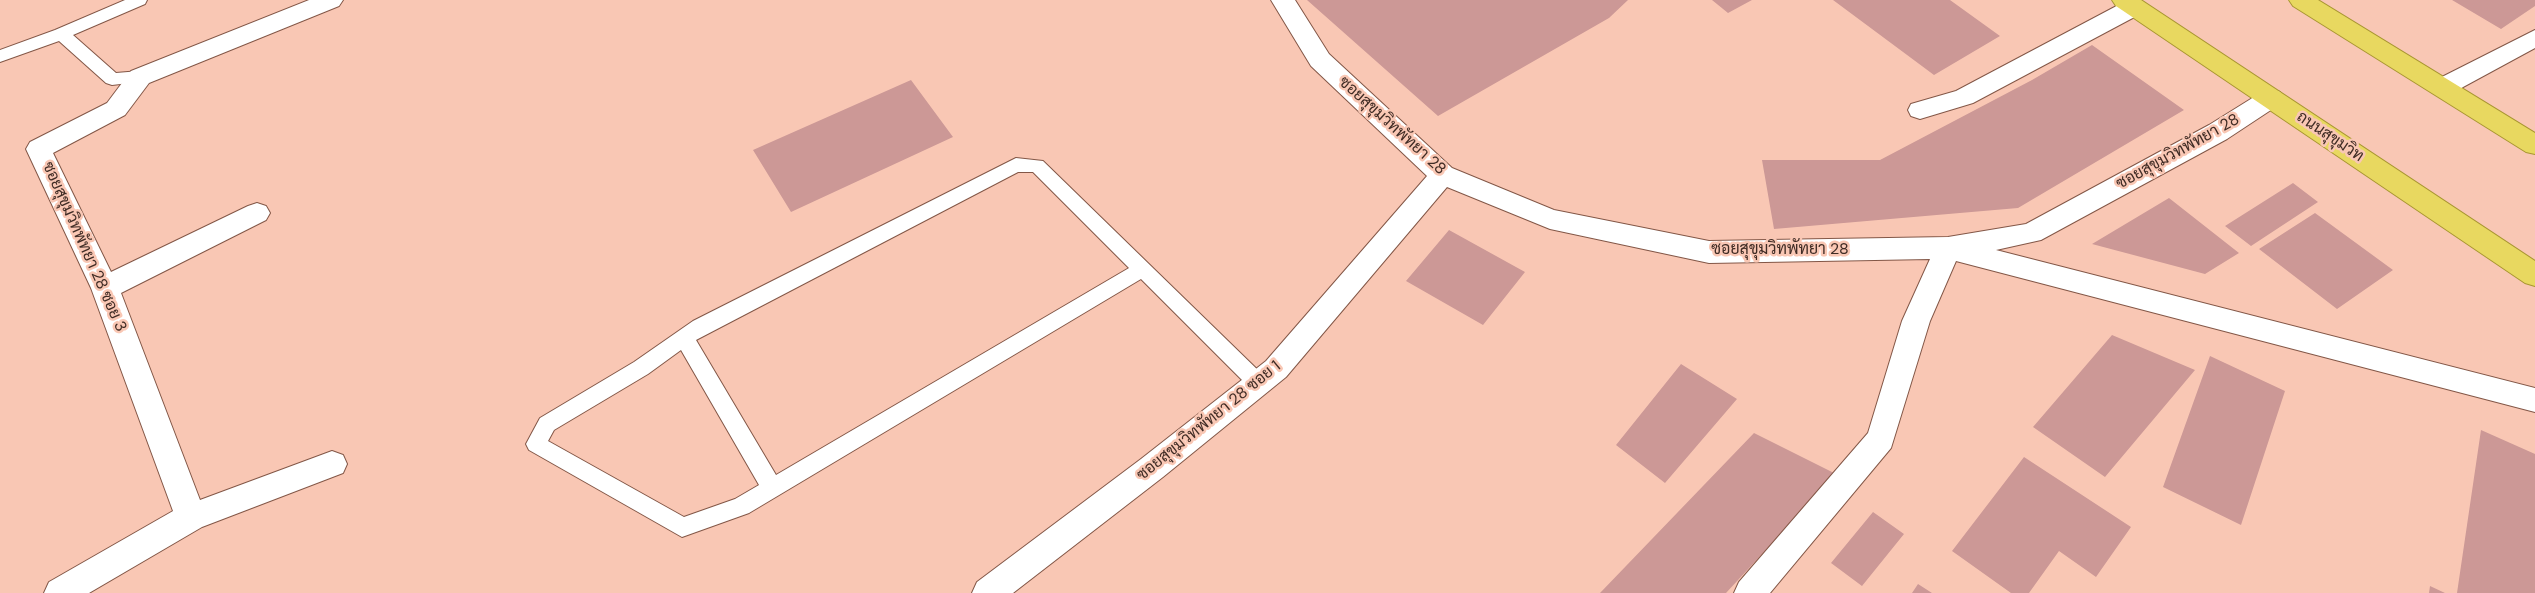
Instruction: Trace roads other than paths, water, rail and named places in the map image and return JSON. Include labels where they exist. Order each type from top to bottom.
[{"type":"highway","points":[[2301,0],[2535,145]]},
{"type":"highway","name":"ถนนสุขุมวิท","points":[[2129,3],[2535,275]]},
{"type":"street","points":[[140,77],[331,0]]},
{"type":"street","name":"ซอยสุขุมวิทพัทยา 28","points":[[1283,0],[1320,60],[1443,175],[1550,219],[1709,252],[1948,248],[2032,233],[2218,132],[2271,98]]},
{"type":"street","points":[[1920,110],[1964,97],[2129,3]]},
{"type":"street","points":[[2443,87],[2535,38]]},
{"type":"street","name":"ซอยสุขุมวิทพัทยา 28 ซอย 3","points":[[140,77],[116,109],[39,149],[106,288],[191,517]]},
{"type":"street","name":"ซอยสุขุมวิทพัทยา 28 ซอย 1","points":[[988,593],[1152,468],[1276,369],[1443,175]]},
{"type":"street","points":[[106,288],[257,213]]},
{"type":"street","points":[[1750,593],[1881,439],[1916,321],[1948,248],[2535,400]]},
{"type":"street","points":[[60,593],[191,517],[332,464]]},
{"type":"lane","points":[[0,56],[61,34],[139,0]]},
{"type":"lane","points":[[61,34],[112,79],[140,77]]},
{"type":"lane","points":[[1142,270],[742,506],[682,527],[536,444],[547,424],[641,368],[700,327],[1016,165],[1037,166],[1258,383]]},
{"type":"lane","points":[[684,338],[772,488]]}]
